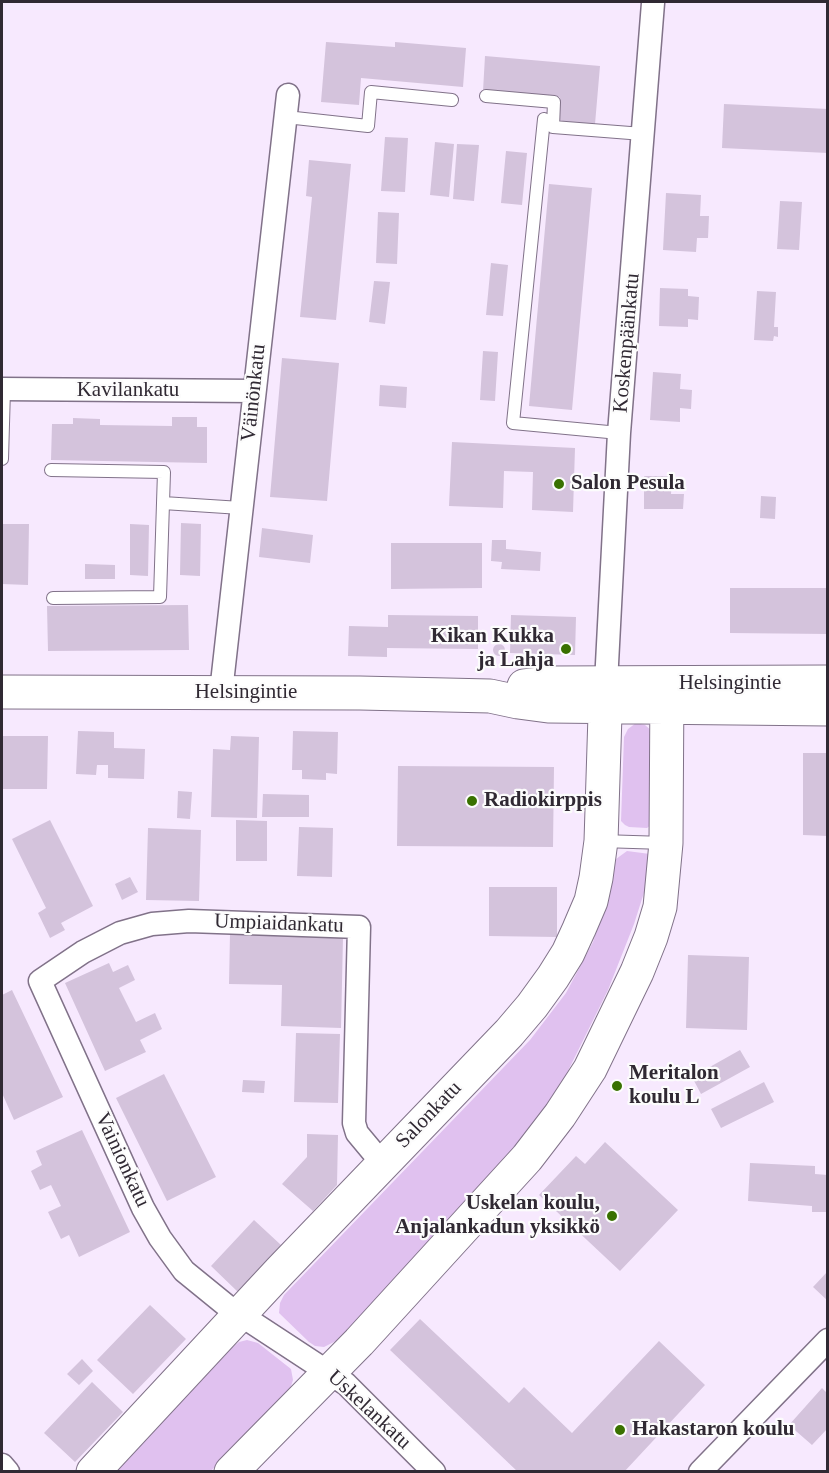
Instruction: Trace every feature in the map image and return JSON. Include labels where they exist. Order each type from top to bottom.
[{"type":"main road","name":"Helsingintie","points":[[668,696],[828,682]]},
{"type":"main road","name":"Helsingintie","points":[[2,692],[360,693],[490,696],[520,686],[549,683],[605,695],[668,696],[828,709]]},
{"type":"main road","name":"Salonkatu","points":[[93,1472],[382,1163],[509,1033],[553,977],[568,953],[591,901],[601,841],[605,695]]},
{"type":"main road","points":[[231,1472],[330,1372],[527,1158],[560,1115],[590,1069],[616,1018],[651,937],[660,907],[666,843],[668,696]]},
{"type":"street","name":"Koskenpäänkatu","points":[[605,695],[619,434],[653,3]]},
{"type":"street","name":"Väinönkatu","points":[[221,692],[287,106]]},
{"type":"street","name":"Kavilankatu","points":[[3,389],[254,391]]},
{"type":"street","name":"Umpiaidankatu","points":[[40,981],[83,952],[120,933],[152,924],[189,921],[359,927],[354,1122],[357,1132],[382,1163]]},
{"type":"street","name":"Vainionkatu","points":[[40,981],[144,1208],[160,1238],[184,1271],[240,1313]]},
{"type":"street","name":"Uskelankatu","points":[[240,1313],[346,1384],[434,1472]]},
{"type":"street","points":[[700,1472],[828,1340]]},
{"type":"street","points":[[2,1465],[8,1472]]},
{"type":"lane","points":[[287,106],[368,126],[371,92],[452,100]]},
{"type":"lane","points":[[486,96],[554,102],[553,127],[643,134]]},
{"type":"lane","points":[[544,119],[513,423],[619,434]]},
{"type":"lane","points":[[2,459],[3,389]]},
{"type":"lane","points":[[51,470],[164,472],[160,597],[53,598]]},
{"type":"lane","points":[[163,503],[241,508]]},
{"type":"lane","points":[[601,841],[666,843]]},
{"type":"shaded area","points":[[636,723],[645,725],[653,732],[651,825],[647,828],[629,827],[621,821],[624,737],[628,729]]},
{"type":"shaded area","points":[[627,851],[650,854],[649,877],[634,924],[608,990],[563,1081],[538,1124],[468,1205],[338,1340],[324,1347],[315,1346],[279,1313],[284,1295],[530,1040],[566,993],[593,942],[608,896],[616,859]]},
{"type":"shaded area","points":[[247,1340],[258,1343],[291,1369],[293,1380],[290,1389],[211,1471],[115,1472],[233,1347]]},
{"type":"building","points":[[326,42],[395,47],[395,42],[466,48],[463,87],[361,78],[359,105],[321,102]]},
{"type":"building","points":[[485,56],[600,66],[595,124],[558,121],[560,97],[483,91]]},
{"type":"building","points":[[724,104],[828,109],[828,153],[722,148]]},
{"type":"building","points":[[385,137],[408,138],[405,192],[381,191]]},
{"type":"building","points":[[435,142],[454,144],[449,197],[430,195]]},
{"type":"building","points":[[457,144],[479,145],[474,201],[453,199]]},
{"type":"building","points":[[506,151],[527,153],[522,205],[501,203]]},
{"type":"building","points":[[309,160],[351,164],[336,320],[300,317],[312,197],[306,196]]},
{"type":"building","points":[[549,184],[592,188],[572,410],[529,406]]},
{"type":"building","points":[[666,193],[701,195],[700,216],[709,216],[708,238],[697,238],[696,252],[663,250]]},
{"type":"building","points":[[780,201],[802,202],[799,250],[777,249]]},
{"type":"building","points":[[378,212],[399,213],[397,264],[376,263]]},
{"type":"building","points":[[491,263],[508,265],[503,316],[486,315]]},
{"type":"building","points":[[374,281],[390,282],[385,324],[369,322]]},
{"type":"building","points":[[660,288],[688,289],[688,296],[699,297],[698,320],[688,319],[688,327],[659,326]]},
{"type":"building","points":[[757,291],[776,292],[774,327],[778,327],[778,337],[774,336],[773,341],[754,340]]},
{"type":"building","points":[[483,351],[498,352],[495,401],[480,400]]},
{"type":"building","points":[[282,358],[339,363],[327,501],[270,497]]},
{"type":"building","points":[[653,372],[681,374],[680,389],[692,390],[691,409],[680,408],[680,422],[650,420]]},
{"type":"building","points":[[380,385],[407,387],[406,408],[379,406]]},
{"type":"building","points":[[172,417],[197,417],[197,427],[207,427],[207,463],[51,460],[52,424],[73,424],[73,418],[100,419],[100,425],[172,426]]},
{"type":"building","points":[[452,442],[575,448],[573,512],[532,510],[533,472],[504,471],[503,508],[449,506]]},
{"type":"building","points":[[644,476],[672,476],[671,494],[684,494],[683,509],[644,509]]},
{"type":"building","points":[[761,496],[776,497],[775,519],[760,518]]},
{"type":"building","points":[[181,523],[201,524],[200,576],[180,575]]},
{"type":"building","points":[[2,524],[29,524],[28,585],[2,584]]},
{"type":"building","points":[[130,524],[149,525],[148,576],[130,575]]},
{"type":"building","points":[[262,528],[313,535],[310,563],[259,557]]},
{"type":"building","points":[[492,540],[506,540],[506,549],[541,552],[540,571],[501,569],[502,562],[491,561]]},
{"type":"building","points":[[391,543],[482,543],[482,588],[391,589]]},
{"type":"building","points":[[85,564],[115,565],[115,579],[85,579]]},
{"type":"building","points":[[730,588],[828,588],[828,634],[730,633]]},
{"type":"building","points":[[188,605],[189,650],[48,651],[47,606]]},
{"type":"building","points":[[388,615],[478,616],[478,649],[387,648],[387,657],[348,656],[349,626],[388,627]]},
{"type":"building","points":[[511,615],[576,617],[575,655],[510,653]]},
{"type":"building","points":[[501,644],[505,650],[501,656],[497,656],[493,648]]},
{"type":"building","points":[[78,731],[114,732],[114,748],[145,749],[144,779],[108,778],[108,765],[97,765],[96,775],[76,774]]},
{"type":"building","points":[[293,731],[338,732],[337,774],[326,773],[326,780],[302,779],[302,770],[292,770]]},
{"type":"building","points":[[2,736],[48,736],[47,789],[2,789]]},
{"type":"building","points":[[231,736],[259,737],[257,818],[211,817],[213,749],[230,750]]},
{"type":"building","points":[[803,753],[828,753],[828,836],[803,835]]},
{"type":"building","points":[[398,766],[554,767],[553,847],[397,846]]},
{"type":"building","points":[[178,791],[192,792],[190,819],[177,818]]},
{"type":"building","points":[[263,794],[309,795],[309,817],[262,817]]},
{"type":"building","points":[[50,820],[93,906],[61,923],[65,930],[50,938],[38,913],[46,908],[12,839]]},
{"type":"building","points":[[236,820],[267,821],[267,861],[236,861]]},
{"type":"building","points":[[299,827],[333,828],[332,877],[297,876]]},
{"type":"building","points":[[148,828],[201,830],[199,901],[146,900]]},
{"type":"building","points":[[130,877],[138,892],[122,900],[115,884]]},
{"type":"building","points":[[489,887],[557,887],[557,937],[489,936]]},
{"type":"building","points":[[230,934],[343,937],[341,1028],[281,1026],[282,985],[229,984]]},
{"type":"building","points":[[688,955],[749,957],[747,1030],[686,1028]]},
{"type":"building","points":[[109,963],[113,972],[128,965],[135,980],[119,988],[136,1022],[155,1013],[162,1029],[140,1040],[146,1052],[105,1071],[65,983]]},
{"type":"building","points":[[12,990],[63,1097],[14,1120],[2,1093],[2,995]]},
{"type":"building","points":[[296,1033],[340,1034],[338,1103],[294,1102]]},
{"type":"building","points":[[740,1050],[750,1067],[701,1094],[692,1077]]},
{"type":"building","points":[[164,1074],[216,1177],[167,1201],[116,1098]]},
{"type":"building","points":[[243,1080],[265,1081],[264,1093],[242,1092]]},
{"type":"building","points":[[764,1082],[774,1102],[721,1128],[711,1109]]},
{"type":"building","points":[[82,1130],[130,1232],[79,1257],[69,1235],[61,1239],[48,1212],[61,1206],[51,1185],[40,1190],[31,1171],[42,1165],[36,1151]]},
{"type":"building","points":[[307,1134],[338,1135],[337,1185],[313,1211],[282,1184],[307,1157]]},
{"type":"building","points":[[605,1142],[678,1210],[620,1271],[539,1195],[576,1156],[585,1164]]},
{"type":"building","points":[[750,1163],[815,1166],[815,1174],[828,1175],[828,1212],[812,1212],[812,1206],[748,1201]]},
{"type":"building","points":[[254,1220],[281,1245],[238,1292],[211,1266]]},
{"type":"building","points":[[828,1271],[828,1301],[813,1287]]},
{"type":"building","points":[[150,1305],[186,1339],[133,1394],[97,1360]]},
{"type":"building","points":[[420,1319],[509,1403],[524,1387],[572,1433],[659,1341],[705,1385],[624,1472],[518,1472],[390,1350]]},
{"type":"building","points":[[82,1359],[93,1371],[79,1385],[67,1374]]},
{"type":"building","points":[[92,1382],[123,1412],[75,1462],[44,1433]]},
{"type":"building","points":[[822,1388],[828,1394],[828,1428],[812,1445],[789,1425]]},
{"type":"place","name":"Salon Pesula","points":[[559,484]]},
{"type":"place","name":"Kikan Kukka ja Lahja","points":[[566,649]]},
{"type":"place","name":"Radiokirppis","points":[[472,801]]},
{"type":"place","name":"Meritalon koulu L","points":[[617,1086]]},
{"type":"place","name":"Uskelan koulu, Anjalankadun yksikkö","points":[[612,1216]]},
{"type":"place","name":"Hakastaron koulu","points":[[620,1430]]}]
